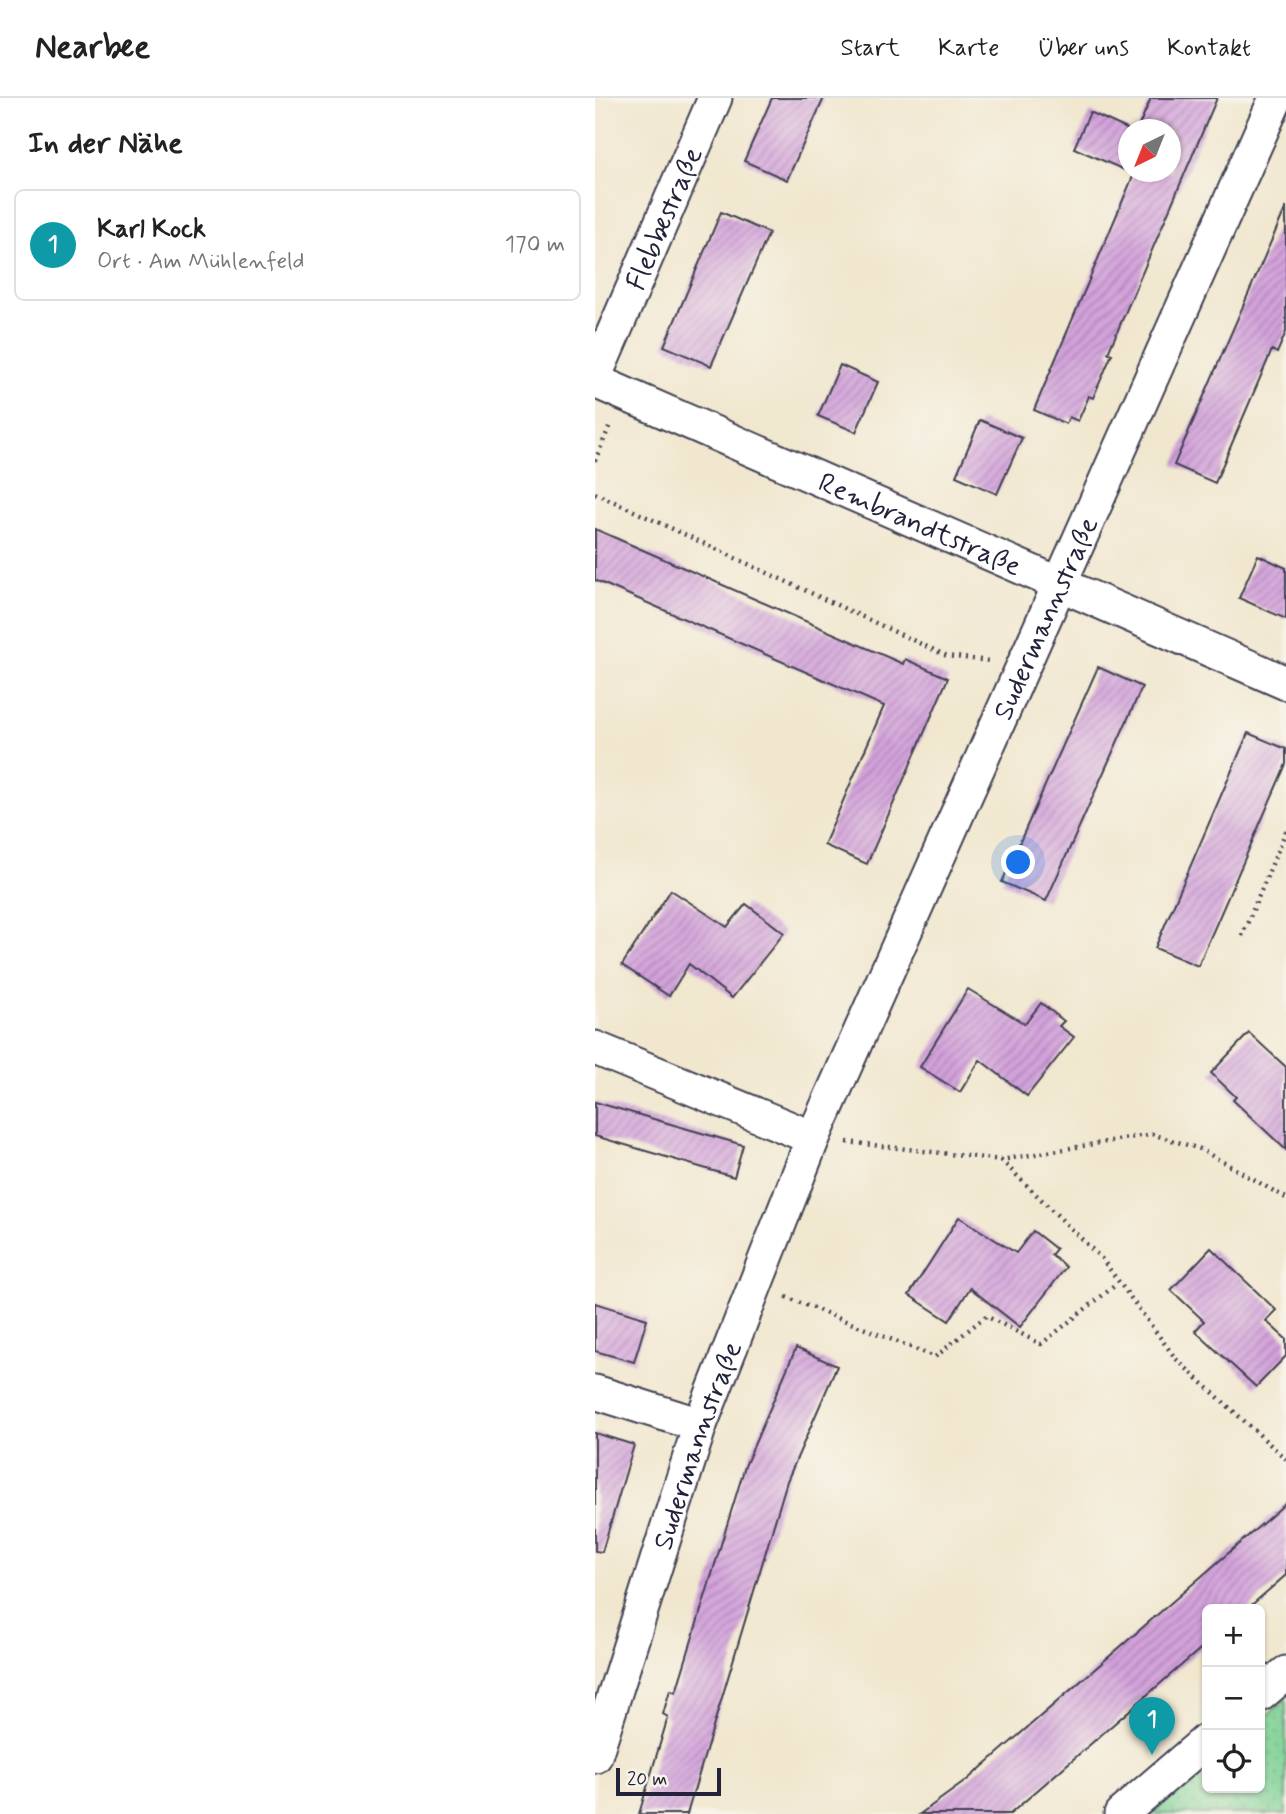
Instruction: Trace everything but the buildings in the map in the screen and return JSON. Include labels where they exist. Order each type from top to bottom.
[{"type":"street","name":"Flebbestraße","points":[[595,379],[715,98]]},
{"type":"street","name":"Sudermannstraße","points":[[595,1756],[700,1424],[813,1138],[1276,98]]},
{"type":"street","name":"Rembrandtstraße","points":[[595,379],[1286,683]]},
{"type":"street","points":[[595,1048],[813,1138]]},
{"type":"street","points":[[595,1392],[700,1424]]},
{"type":"street","points":[[1265,1691],[1286,1673]]},
{"type":"street","points":[[1121,1814],[1202,1744]]},
{"type":"path","points":[[595,493],[947,656],[1024,665]]},
{"type":"path","points":[[1242,936],[1286,831]]},
{"type":"path","points":[[813,1138],[1001,1160],[1152,1134],[1200,1149],[1286,1198]]},
{"type":"path","points":[[1001,1160],[1102,1259],[1117,1284],[1176,1359],[1286,1459]]},
{"type":"path","points":[[756,1284],[935,1357],[986,1317],[1041,1344],[1117,1284]]},
{"type":"green space","points":[[1286,1699],[1286,1814],[1150,1814],[1202,1769],[1202,1793],[1265,1793],[1265,1717]]},
{"type":"place","name":"Karl Kock","points":[[1152,1755]]}]
